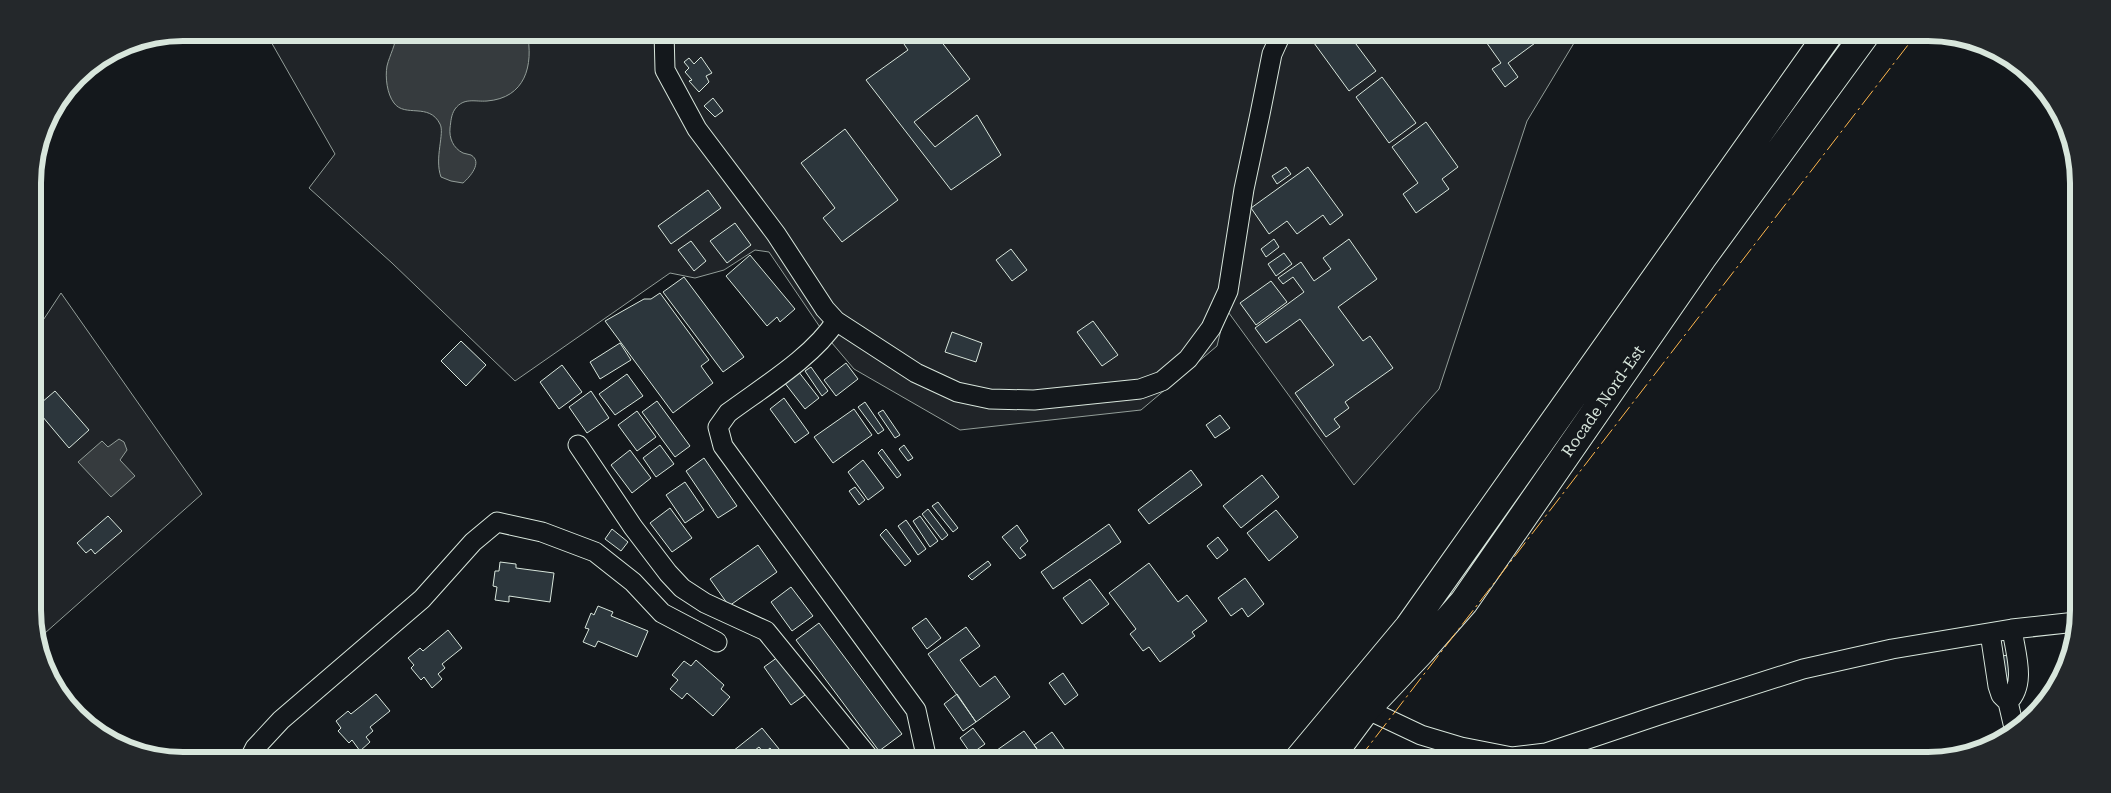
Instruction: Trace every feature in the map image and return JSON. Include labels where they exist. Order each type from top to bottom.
[{"type":"highway","name":"Rocade Nord-Est","points":[[1305,751],[1409,627],[1824,41]]},
{"type":"highway","name":"Rocade Nord-Est","points":[[1334,751],[1366,709],[1464,602],[1697,266],[1860,41]]},
{"type":"street","points":[[664,41],[665,70],[697,129],[776,234],[825,309],[836,321],[916,373],[957,392],[990,399],[1034,400],[1140,389],[1162,381],[1188,359],[1211,328],[1228,291],[1244,190],[1272,54],[1278,41]]},
{"type":"street","points":[[836,321],[826,336],[810,351],[728,413],[718,427],[723,446],[916,710],[926,752]]},
{"type":"street","points":[[578,445],[633,528],[682,588],[705,604],[766,631],[864,752]]},
{"type":"street","points":[[253,752],[281,720],[422,599],[473,542],[497,522],[542,532],[595,552],[633,582],[662,613],[717,642]]},
{"type":"street","points":[[1551,751],[1803,669],[1892,649],[1990,632],[2069,623]]},
{"type":"street","points":[[2008,702],[2018,689],[2019,678],[2012,629]]},
{"type":"street","points":[[1990,632],[1998,686],[2008,702],[2013,723]]},
{"type":"street","points":[[1366,709],[1421,735],[1483,751]]},
{"type":"shaded area","points":[[271,41],[1575,41],[1527,121],[1439,389],[1354,485],[1226,309],[1217,346],[1141,410],[960,430],[854,369],[826,336],[769,252],[755,250],[724,270],[695,278],[670,273],[515,381],[392,263],[309,188],[335,154]]},
{"type":"shaded area","points":[[395,41],[528,41],[527,68],[524,78],[518,87],[500,99],[466,101],[455,109],[451,118],[451,139],[454,146],[463,153],[471,155],[476,161],[472,173],[463,183],[441,177],[439,154],[441,128],[435,117],[424,112],[404,110],[394,103],[388,90],[386,75]]},
{"type":"shaded area","points":[[61,293],[202,494],[43,634],[41,610],[42,322]]},
{"type":"shaded area","points":[[119,439],[124,442],[127,450],[120,460],[135,476],[111,497],[78,462],[102,441],[108,447]]},
{"type":"building","points":[[902,41],[941,41],[970,79],[914,122],[935,147],[977,115],[1001,155],[951,190],[866,80],[908,50]]},
{"type":"building","points":[[1313,41],[1354,41],[1376,71],[1349,91]]},
{"type":"building","points":[[1485,41],[1538,41],[1508,63],[1518,77],[1505,87],[1492,69],[1501,63]]},
{"type":"building","points":[[701,57],[712,73],[706,76],[709,82],[699,92],[689,81],[692,80],[685,72],[689,68],[684,62],[689,58],[694,64]]},
{"type":"building","points":[[1382,77],[1416,123],[1389,143],[1356,97]]},
{"type":"building","points":[[713,98],[723,111],[715,117],[704,106]]},
{"type":"building","points":[[1426,122],[1458,167],[1442,179],[1449,189],[1416,213],[1403,194],[1418,183],[1392,147]]},
{"type":"building","points":[[845,129],[898,200],[842,242],[823,218],[835,208],[801,163]]},
{"type":"building","points":[[1286,167],[1291,174],[1277,184],[1272,176]]},
{"type":"building","points":[[1308,167],[1343,215],[1330,225],[1323,215],[1297,234],[1287,221],[1269,234],[1251,208]]},
{"type":"building","points":[[708,190],[721,208],[671,244],[658,226]]},
{"type":"building","points":[[735,223],[751,245],[727,263],[710,241]]},
{"type":"building","points":[[1274,239],[1279,247],[1266,257],[1261,249]]},
{"type":"building","points":[[1349,239],[1377,279],[1338,307],[1363,341],[1370,336],[1393,368],[1345,402],[1349,408],[1334,419],[1340,427],[1326,437],[1295,393],[1334,365],[1300,319],[1266,343],[1255,328],[1304,292],[1293,277],[1283,284],[1278,278],[1301,262],[1314,281],[1331,269],[1323,258]]},
{"type":"building","points":[[691,241],[706,261],[694,271],[678,250]]},
{"type":"building","points":[[1011,249],[1027,270],[1012,281],[996,260]]},
{"type":"building","points":[[1284,253],[1292,264],[1276,276],[1268,264]]},
{"type":"building","points":[[750,255],[795,309],[780,322],[777,317],[767,326],[726,276]]},
{"type":"building","points":[[684,277],[744,357],[723,372],[663,292]]},
{"type":"building","points":[[1271,281],[1287,302],[1256,325],[1240,303]]},
{"type":"building","points":[[660,293],[709,360],[701,366],[713,383],[673,413],[605,321],[644,299],[651,299]]},
{"type":"building","points":[[1093,321],[1118,355],[1102,366],[1077,332]]},
{"type":"building","points":[[952,332],[982,343],[976,362],[945,352]]},
{"type":"building","points":[[461,341],[486,365],[466,386],[441,361]]},
{"type":"building","points":[[620,343],[631,360],[600,379],[590,362]]},
{"type":"building","points":[[846,363],[858,379],[836,396],[824,380]]},
{"type":"building","points":[[562,365],[582,392],[559,409],[540,382]]},
{"type":"building","points":[[811,367],[828,391],[822,396],[805,371]]},
{"type":"building","points":[[798,371],[819,398],[805,409],[784,382]]},
{"type":"building","points":[[627,374],[643,396],[615,415],[599,394]]},
{"type":"building","points":[[55,391],[89,430],[69,448],[41,416],[41,403]]},
{"type":"building","points":[[591,391],[609,418],[587,433],[569,407]]},
{"type":"building","points":[[784,398],[809,433],[795,443],[770,409]]},
{"type":"building","points":[[657,401],[690,446],[675,457],[642,412]]},
{"type":"building","points":[[865,402],[884,430],[878,434],[858,407]]},
{"type":"building","points":[[854,409],[872,435],[833,463],[814,437]]},
{"type":"building","points":[[883,410],[900,435],[895,438],[878,413]]},
{"type":"building","points":[[637,411],[656,437],[637,451],[618,425]]},
{"type":"building","points":[[1220,415],[1230,428],[1215,438],[1206,425]]},
{"type":"building","points":[[660,445],[674,464],[656,477],[643,458]]},
{"type":"building","points":[[904,445],[913,458],[908,461],[899,449]]},
{"type":"building","points":[[882,449],[901,475],[897,478],[878,453]]},
{"type":"building","points":[[630,450],[651,478],[632,493],[611,465]]},
{"type":"building","points":[[704,458],[737,506],[718,518],[686,471]]},
{"type":"building","points":[[863,460],[884,488],[868,500],[848,472]]},
{"type":"building","points":[[1191,470],[1202,485],[1149,524],[1138,510]]},
{"type":"building","points":[[1262,475],[1279,497],[1241,528],[1223,506]]},
{"type":"building","points":[[685,482],[704,510],[685,523],[666,495]]},
{"type":"building","points":[[855,487],[865,500],[859,505],[849,491]]},
{"type":"building","points":[[938,502],[958,528],[953,532],[932,506]]},
{"type":"building","points":[[670,508],[692,538],[672,552],[650,523]]},
{"type":"building","points":[[928,509],[948,535],[942,540],[922,514]]},
{"type":"building","points":[[1276,510],[1298,537],[1269,561],[1247,533]]},
{"type":"building","points":[[108,516],[122,531],[95,554],[91,549],[86,553],[77,543]]},
{"type":"building","points":[[920,516],[938,541],[930,547],[913,521]]},
{"type":"building","points":[[906,520],[926,549],[918,555],[898,526]]},
{"type":"building","points":[[1109,524],[1121,542],[1053,589],[1041,572]]},
{"type":"building","points":[[1017,525],[1028,541],[1020,548],[1026,555],[1020,559],[1002,537]]},
{"type":"building","points":[[612,529],[628,542],[621,551],[605,539]]},
{"type":"building","points":[[886,529],[911,561],[905,566],[880,535]]},
{"type":"building","points":[[1218,537],[1228,550],[1217,559],[1207,546]]},
{"type":"building","points":[[758,545],[777,572],[729,606],[710,579]]},
{"type":"building","points":[[988,561],[991,565],[972,580],[968,576]]},
{"type":"building","points":[[500,562],[516,564],[516,568],[554,573],[550,602],[509,596],[509,602],[495,600],[497,587],[493,586],[495,571],[499,571]]},
{"type":"building","points":[[1149,563],[1178,602],[1187,595],[1207,621],[1192,632],[1195,636],[1160,662],[1149,647],[1143,651],[1130,634],[1136,629],[1109,593]]},
{"type":"building","points":[[1245,578],[1264,604],[1248,617],[1242,608],[1231,616],[1218,598]]},
{"type":"building","points":[[1090,579],[1109,604],[1082,624],[1063,598]]},
{"type":"building","points":[[791,587],[813,616],[792,631],[771,602]]},
{"type":"building","points":[[598,606],[613,612],[611,616],[648,631],[637,657],[598,641],[595,647],[583,642],[589,629],[585,628],[591,613],[594,615]]},
{"type":"building","points":[[926,618],[941,638],[927,649],[912,628]]},
{"type":"building","points":[[819,623],[902,734],[879,751],[796,640]]},
{"type":"building","points":[[966,627],[980,646],[960,660],[980,687],[995,676],[1010,697],[976,722],[928,654]]},
{"type":"building","points":[[448,630],[462,648],[442,664],[445,668],[438,674],[442,679],[432,688],[424,677],[421,680],[411,668],[414,665],[408,658],[420,648],[423,651]]},
{"type":"building","points":[[2008,655],[2014,691],[2002,693],[1996,657]]},
{"type":"building","points":[[778,657],[805,695],[791,705],[764,667]]},
{"type":"building","points":[[696,660],[724,685],[721,689],[730,697],[713,716],[687,693],[682,699],[670,689],[678,680],[672,675],[684,661],[691,666]]},
{"type":"building","points":[[1063,673],[1078,695],[1065,705],[1049,683]]},
{"type":"building","points":[[376,694],[390,711],[370,727],[373,731],[366,737],[370,742],[360,751],[352,740],[349,743],[338,731],[341,728],[336,721],[348,711],[351,714]]},
{"type":"building","points":[[957,694],[976,722],[963,731],[944,704]]},
{"type":"building","points":[[762,728],[781,752],[732,752]]},
{"type":"building","points":[[973,728],[985,744],[974,752],[969,752],[960,738]]},
{"type":"building","points":[[1024,731],[1039,752],[995,752]]},
{"type":"building","points":[[1052,732],[1066,751],[1039,752],[1034,745]]},
{"type":"building","points":[[759,747],[763,752],[753,752]]},
{"type":"power","points":[[1365,751],[1911,41]]}]
